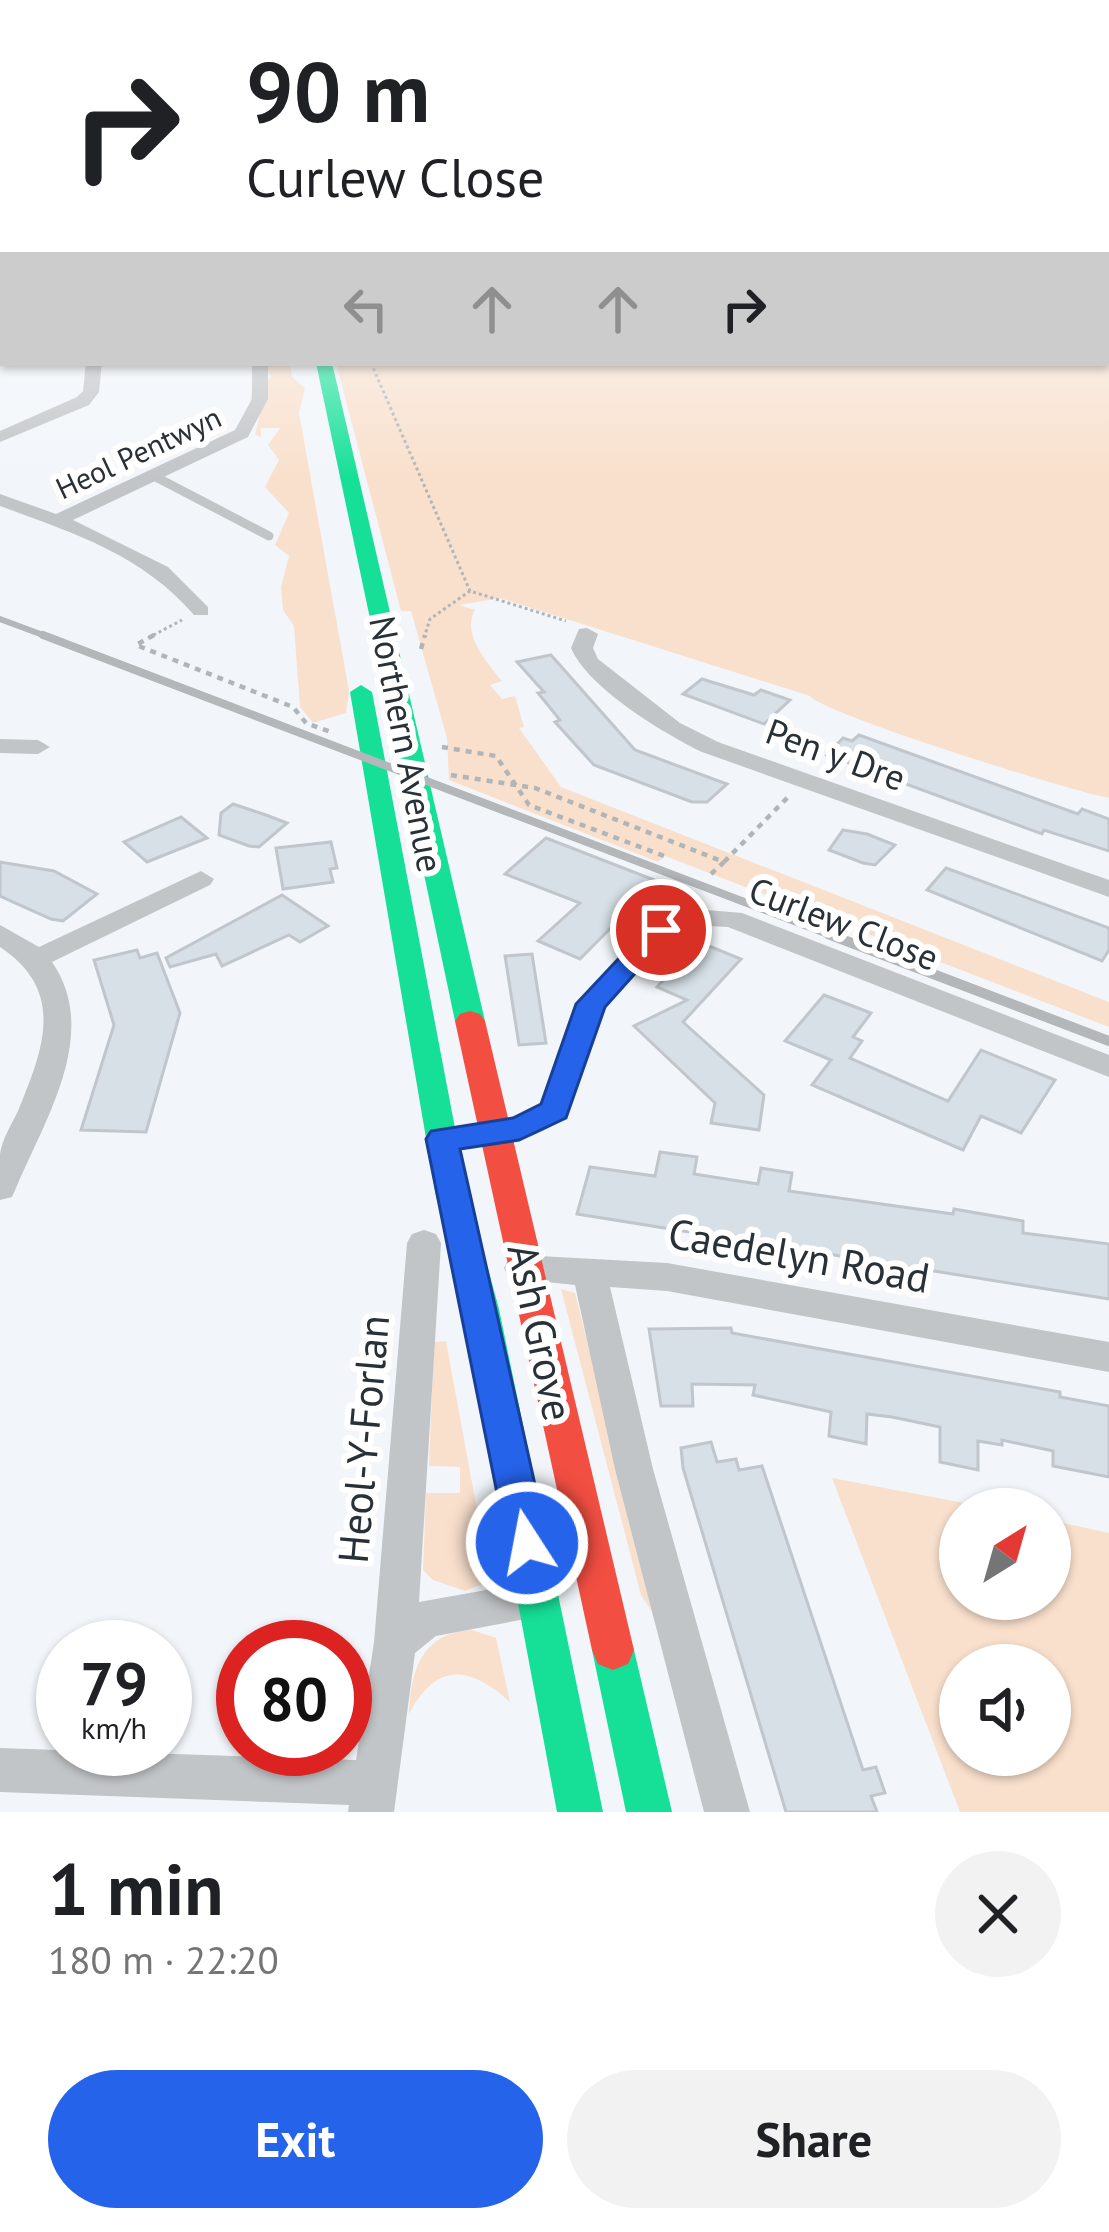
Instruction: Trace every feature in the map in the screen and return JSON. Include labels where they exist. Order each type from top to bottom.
[{"type":"highway","points":[[303,366],[313,445]]},
{"type":"highway","name":"Northern Avenue","points":[[325,366],[417,802],[496,1132]]},
{"type":"highway","name":"Northern Avenue","points":[[356,663],[442,1139]]},
{"type":"highway","name":"Ash Grove","points":[[496,1132],[649,1812]]},
{"type":"highway","name":"Ash Grove","points":[[442,1139],[580,1812]]},
{"type":"street","points":[[0,437],[83,401],[91,392],[94,366]]},
{"type":"street","name":"Heol Pentwyn","points":[[56,521],[246,430],[261,393],[260,366]]},
{"type":"street","points":[[0,500],[162,572],[191,615]]},
{"type":"street","name":"Pen y Dre","points":[[577,628],[588,662],[687,737],[1109,889]]},
{"type":"street","points":[[0,746],[38,747]]},
{"type":"street","points":[[40,957],[201,879]]},
{"type":"street","name":"Curlew Close","points":[[442,1139],[532,1125],[554,1110],[599,992],[671,921],[700,914],[732,919],[1109,1067]]},
{"type":"street","points":[[0,934],[40,957],[53,977],[63,1018],[0,1189]]},
{"type":"street","name":"Heol-Y-Forlan","points":[[372,1797],[395,1642],[424,1243]]},
{"type":"street","name":"Caedelyn Road","points":[[471,1273],[529,1267],[668,1277],[1109,1357]]},
{"type":"street","name":"Ash Grove","points":[[590,1271],[634,1469],[727,1812]]},
{"type":"street","points":[[395,1642],[427,1618],[537,1600]]},
{"type":"street","points":[[0,1770],[372,1797]]},
{"type":"lane","points":[[154,476],[269,536]]},
{"type":"path","points":[[372,366],[470,590],[577,628]]},
{"type":"path","points":[[421,648],[430,619],[470,590]]},
{"type":"path","points":[[191,615],[136,645],[293,707],[306,723],[339,735]]},
{"type":"path","points":[[430,746],[496,755],[529,805],[664,856]]},
{"type":"path","points":[[447,775],[515,785],[724,862]]},
{"type":"path","points":[[711,874],[792,793]]},
{"type":"shaded area","points":[[266,366],[290,366],[292,377],[305,388],[299,413],[349,691],[346,713],[313,723],[300,707],[294,626],[283,610],[281,587],[289,556],[275,545],[289,513],[265,487],[279,460],[268,445],[280,428],[261,428],[261,437],[255,434],[260,414],[250,403],[251,394],[272,376],[264,371]]},
{"type":"shaded area","points":[[337,366],[1109,366],[1109,798],[951,752],[810,696],[500,598],[459,605],[475,610],[473,638],[502,681],[490,685],[502,699],[515,696],[524,727],[519,728],[561,787],[1109,1002],[1109,1027],[665,856],[658,862],[449,780],[447,738],[411,611],[401,611]]},
{"type":"shaded area","points":[[561,1289],[575,1293],[656,1618],[641,1595]]},
{"type":"shaded area","points":[[446,1341],[490,1581],[465,1591],[433,1580],[423,1570],[426,1493],[460,1493],[460,1467],[429,1466],[434,1342]]},
{"type":"shaded area","points":[[832,1478],[939,1498],[939,1620],[1071,1620],[1071,1525],[1109,1533],[1109,1812],[960,1812],[946,1776],[1071,1776],[1071,1644],[939,1644],[939,1757]]},
{"type":"shaded area","points":[[472,1630],[496,1638],[510,1702],[482,1682],[456,1675],[432,1684],[409,1714],[422,1657],[441,1638]]},
{"type":"building","points":[[551,655],[635,750],[727,784],[707,802],[692,802],[594,765],[555,722],[560,720],[538,693],[544,692],[517,662]]},
{"type":"building","points":[[702,679],[790,700],[764,724],[683,694]]},
{"type":"building","points":[[859,735],[1078,814],[1082,809],[1109,819],[1109,851],[1044,830],[1042,834],[827,755],[843,738],[852,741]]},
{"type":"building","points":[[233,804],[287,823],[259,847],[249,846],[219,835],[221,813]]},
{"type":"building","points":[[181,817],[207,838],[147,862],[124,842]]},
{"type":"building","points":[[843,830],[895,845],[875,865],[863,863],[829,850]]},
{"type":"building","points":[[546,838],[657,881],[580,959],[538,941],[580,903],[505,874]]},
{"type":"building","points":[[331,842],[337,868],[330,869],[333,882],[283,889],[276,848]]},
{"type":"building","points":[[0,862],[54,871],[97,894],[63,921],[51,919],[0,896]]},
{"type":"building","points":[[946,868],[1109,928],[1109,950],[1102,961],[927,890]]},
{"type":"building","points":[[282,895],[328,926],[300,942],[289,935],[222,966],[216,954],[170,967],[166,958]]},
{"type":"building","points":[[699,942],[741,959],[683,1022],[764,1095],[759,1130],[711,1123],[715,1103],[634,1026],[687,1000],[657,987]]},
{"type":"building","points":[[137,950],[140,958],[157,953],[180,1013],[146,1132],[81,1130],[114,1025],[94,960]]},
{"type":"building","points":[[532,954],[546,1043],[519,1045],[505,956]]},
{"type":"building","points":[[824,995],[871,1013],[853,1037],[862,1041],[850,1058],[948,1101],[981,1050],[1055,1080],[1021,1133],[981,1116],[963,1150],[812,1085],[831,1060],[785,1041]]},
{"type":"building","points":[[660,1152],[697,1157],[694,1174],[758,1184],[761,1168],[792,1173],[789,1191],[953,1214],[954,1209],[1023,1221],[1023,1233],[1109,1244],[1109,1299],[577,1214],[590,1167],[655,1176]]},
{"type":"building","points":[[731,1328],[732,1333],[1060,1392],[1060,1397],[1109,1406],[1109,1477],[1053,1466],[1053,1451],[1002,1440],[1002,1445],[978,1441],[978,1470],[940,1462],[940,1427],[892,1417],[867,1414],[866,1444],[829,1436],[831,1412],[753,1395],[755,1385],[692,1384],[693,1406],[661,1406],[649,1329]]},
{"type":"building","points":[[711,1442],[717,1462],[736,1459],[739,1470],[762,1466],[863,1770],[876,1767],[885,1793],[871,1796],[877,1812],[786,1812],[683,1468],[681,1448]]},
{"type":"railway","points":[[0,619],[45,636]]},
{"type":"railway","points":[[45,636],[51,638]]},
{"type":"railway","points":[[45,636],[836,937]]},
{"type":"railway","points":[[828,934],[1109,1041]]},
{"type":"traffic: fast","points":[[325,366],[470,1021]]},
{"type":"traffic: fast","points":[[361,692],[451,1191],[481,1309],[580,1812]]},
{"type":"traffic: fast","points":[[613,1650],[649,1812]]},
{"type":"traffic: jam","points":[[470,1021],[613,1650]]},
{"type":"route","points":[[527,1543],[442,1139],[519,1129],[547,1118],[563,1096],[591,1004],[661,930]]}]
